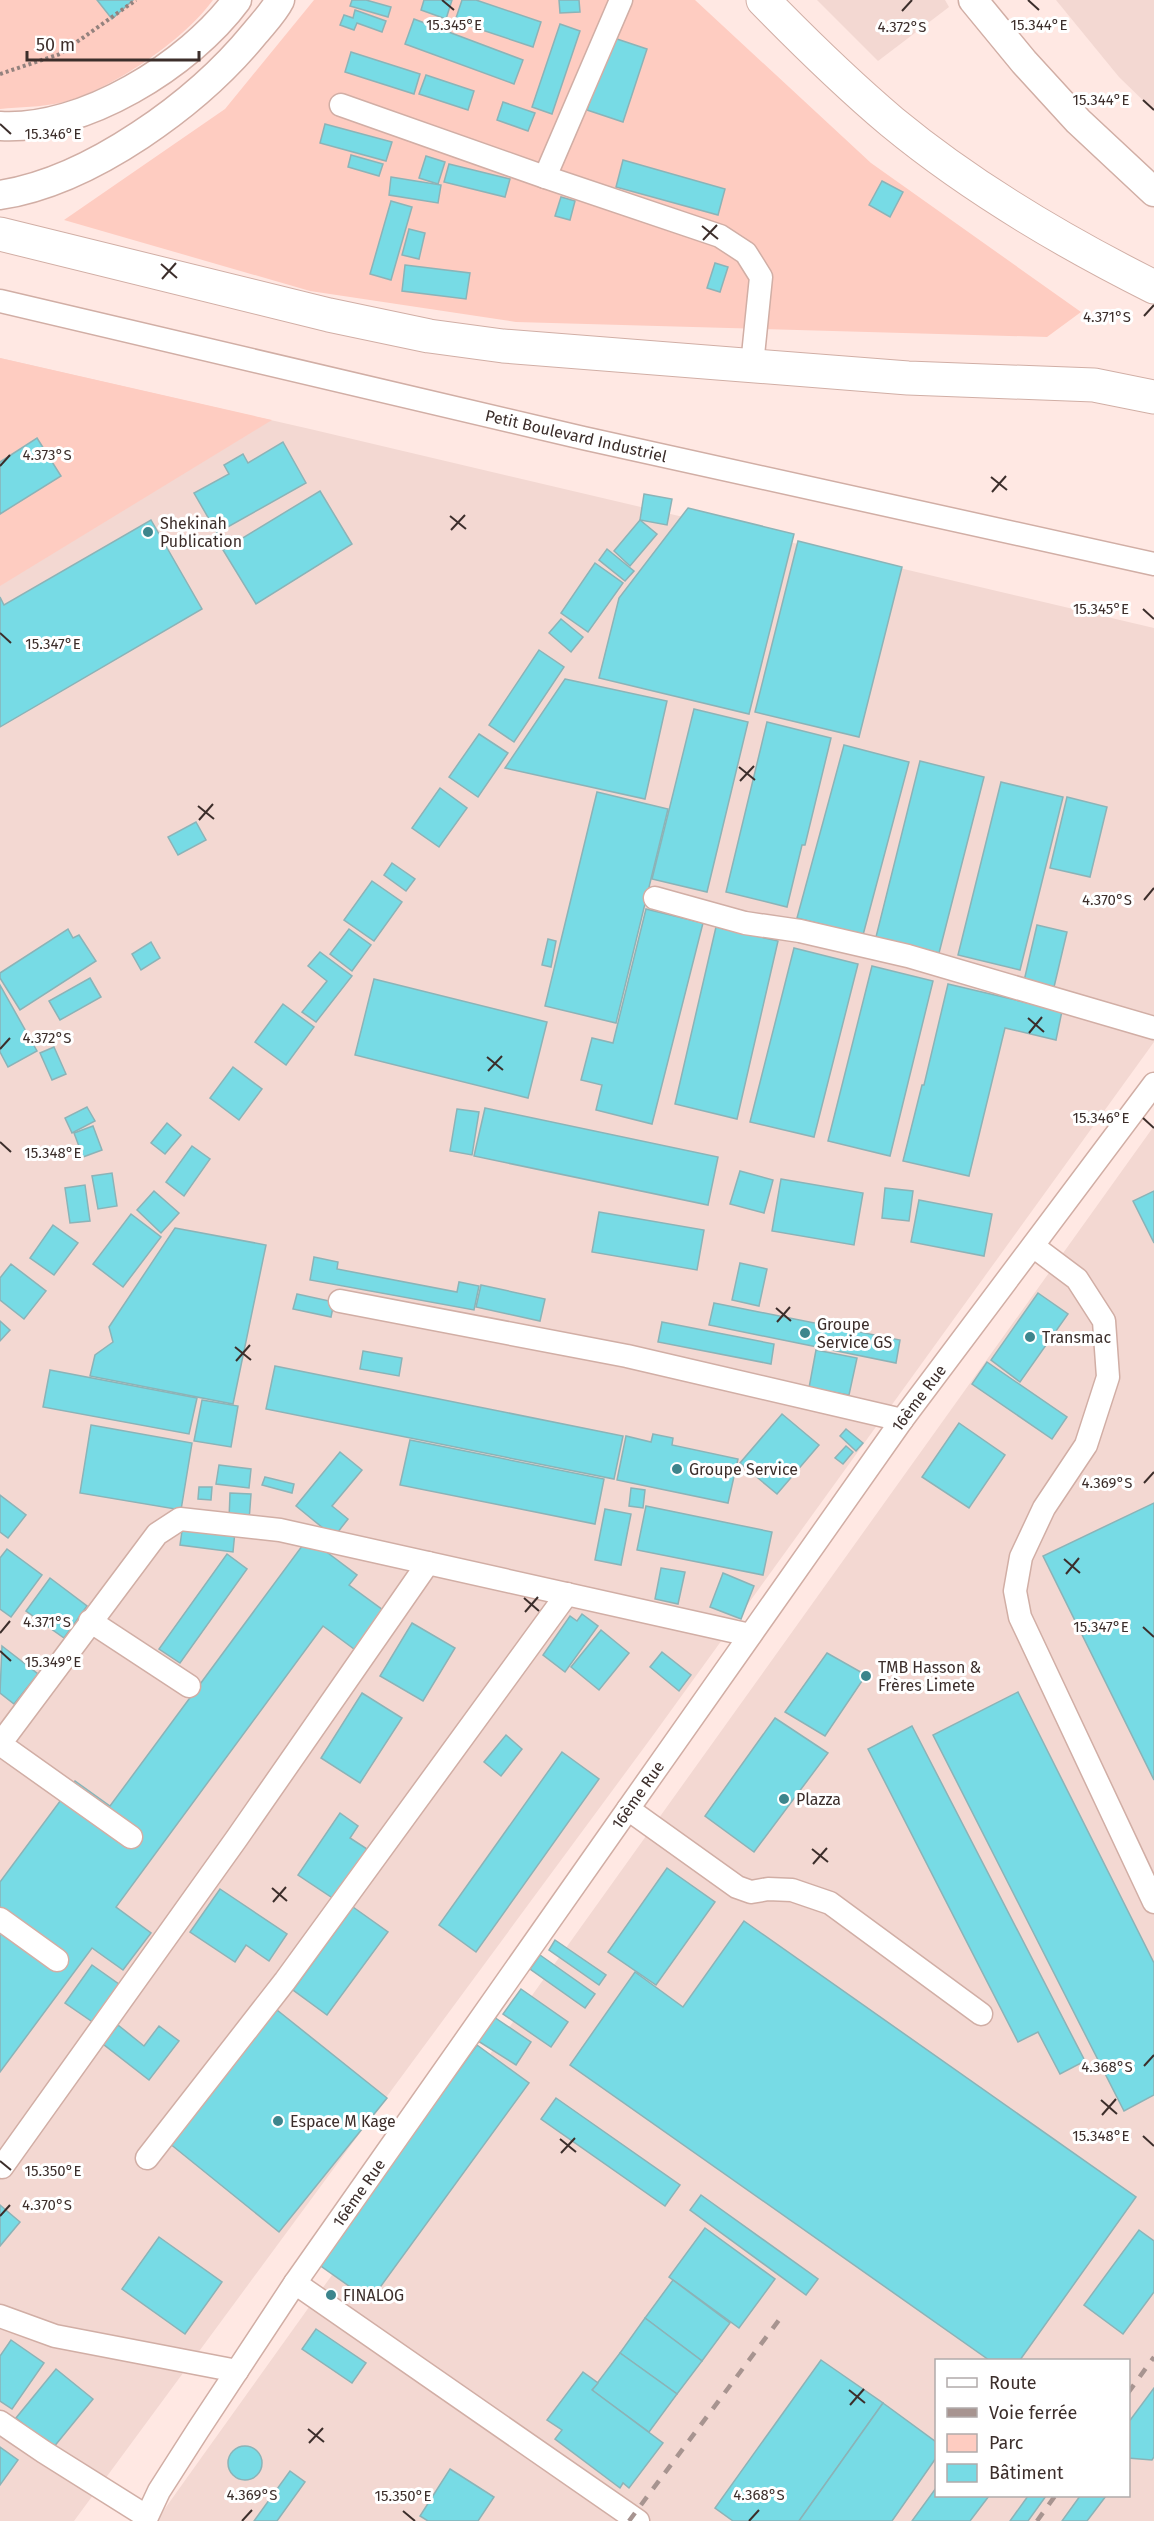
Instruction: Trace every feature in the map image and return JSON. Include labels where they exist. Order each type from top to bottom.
[{"type":"highway","points":[[763,0],[813,52],[911,136],[1001,201],[1106,263],[1154,287]]},
{"type":"highway","points":[[0,234],[329,315],[429,336],[503,346],[908,378],[1094,385],[1154,397]]},
{"type":"main road","points":[[0,126],[41,123],[70,115],[135,88],[186,54],[210,32],[237,0]]},
{"type":"main road","points":[[0,195],[48,182],[77,169],[143,132],[182,105],[234,59],[280,0]]},
{"type":"main road","points":[[973,0],[1024,62],[1078,121],[1154,192]]},
{"type":"street","points":[[545,177],[621,0]]},
{"type":"street","points":[[341,105],[720,236],[746,253],[761,277],[752,365]]},
{"type":"street","name":"Petit Boulevard Industriel","points":[[0,301],[583,438],[1154,564]]},
{"type":"street","points":[[655,898],[745,923],[800,931],[908,956],[1154,1028]]},
{"type":"street","name":"16ème Rue","points":[[142,2519],[295,2283],[627,1809],[902,1420],[1154,1084]]},
{"type":"street","points":[[1033,1246],[1077,1279],[1104,1321],[1108,1377],[1086,1445],[1044,1508],[1021,1557],[1015,1591],[1020,1617],[1154,1902]]},
{"type":"street","points":[[340,1301],[627,1356],[902,1420]]},
{"type":"street","points":[[131,1838],[0,1744],[157,1534],[180,1519],[280,1530],[750,1635]]},
{"type":"street","points":[[2,2167],[237,1838],[428,1563]]},
{"type":"street","points":[[147,2158],[285,1981],[567,1594]]},
{"type":"street","points":[[90,1621],[189,1686]]},
{"type":"street","points":[[627,1809],[737,1887],[751,1892],[768,1889],[792,1890],[830,1903],[981,2014]]},
{"type":"street","points":[[0,1919],[57,1960]]},
{"type":"street","points":[[295,2283],[638,2521]]},
{"type":"street","points":[[0,2316],[55,2336],[237,2371]]},
{"type":"street","points":[[0,2422],[142,2519]]},
{"type":"path","points":[[0,74],[60,54],[136,0]]},
{"type":"shaded area","points":[[817,0],[945,0],[949,7],[878,61]]},
{"type":"shaded area","points":[[1056,0],[1154,0],[1154,111],[1119,77]]},
{"type":"shaded area","points":[[0,358],[1154,628],[1154,1042],[654,1734],[74,2521],[0,2521]]},
{"type":"shaded area","points":[[1154,1126],[1154,2521],[156,2521]]},
{"type":"green space","points":[[0,0],[213,0],[200,16],[165,47],[101,88],[60,103],[0,109]]},
{"type":"green space","points":[[314,0],[695,0],[871,163],[1081,312],[1047,337],[516,322],[310,291],[64,220],[225,109]]},
{"type":"green space","points":[[0,358],[272,420],[0,586]]},
{"type":"building","points":[[97,0],[133,0],[112,19]]},
{"type":"building","points":[[352,0],[366,0],[391,7],[388,17],[350,6]]},
{"type":"building","points":[[424,0],[452,0],[446,19],[421,10]]},
{"type":"building","points":[[462,0],[476,0],[541,22],[533,47],[455,21]]},
{"type":"building","points":[[559,0],[579,0],[580,12],[560,13]]},
{"type":"building","points":[[355,10],[386,21],[382,32],[357,23],[354,30],[340,25],[344,15],[353,18]]},
{"type":"building","points":[[414,19],[523,60],[514,84],[405,44]]},
{"type":"building","points":[[560,24],[580,31],[552,114],[532,107]]},
{"type":"building","points":[[611,37],[647,49],[623,122],[587,110]]},
{"type":"building","points":[[351,52],[420,74],[414,94],[345,72]]},
{"type":"building","points":[[426,75],[474,91],[468,110],[419,94]]},
{"type":"building","points":[[503,102],[535,113],[528,131],[497,120]]},
{"type":"building","points":[[325,124],[392,142],[386,161],[320,143]]},
{"type":"building","points":[[351,155],[383,164],[379,176],[348,167]]},
{"type":"building","points":[[426,156],[445,162],[438,184],[419,178]]},
{"type":"building","points":[[623,160],[725,189],[718,215],[616,187]]},
{"type":"building","points":[[449,164],[510,179],[505,197],[444,182]]},
{"type":"building","points":[[391,177],[441,185],[438,203],[389,195]]},
{"type":"building","points":[[882,181],[903,192],[890,217],[869,205]]},
{"type":"building","points":[[561,197],[575,201],[570,220],[555,216]]},
{"type":"building","points":[[391,201],[412,207],[391,280],[370,274]]},
{"type":"building","points":[[409,229],[425,233],[419,259],[402,255]]},
{"type":"building","points":[[715,263],[728,267],[720,292],[707,288]]},
{"type":"building","points":[[405,265],[470,273],[466,299],[402,291]]},
{"type":"building","points":[[37,438],[61,476],[0,514],[0,462]]},
{"type":"building","points":[[283,442],[306,483],[217,533],[194,493],[229,474],[224,465],[243,454],[248,463]]},
{"type":"building","points":[[320,491],[352,544],[256,604],[223,550]]},
{"type":"building","points":[[644,494],[672,499],[667,525],[640,520]]},
{"type":"building","points":[[688,508],[794,534],[749,714],[599,678],[619,598]]},
{"type":"building","points":[[151,520],[202,609],[0,727],[0,597],[4,605]]},
{"type":"building","points":[[640,520],[657,534],[630,566],[614,551]]},
{"type":"building","points":[[798,541],[902,567],[859,737],[755,712]]},
{"type":"building","points":[[607,549],[634,571],[625,581],[599,560]]},
{"type":"building","points":[[595,563],[623,583],[588,632],[561,613]]},
{"type":"building","points":[[561,619],[583,637],[571,652],[549,633]]},
{"type":"building","points":[[539,650],[564,667],[514,742],[489,725]]},
{"type":"building","points":[[565,679],[667,701],[645,799],[505,768]]},
{"type":"building","points":[[694,709],[748,722],[707,892],[652,879]]},
{"type":"building","points":[[767,722],[831,738],[787,907],[726,892]]},
{"type":"building","points":[[479,734],[508,753],[478,797],[449,777]]},
{"type":"building","points":[[844,745],[909,762],[863,935],[797,918]]},
{"type":"building","points":[[920,761],[984,777],[939,953],[876,937]]},
{"type":"building","points":[[1001,782],[1063,797],[1020,970],[958,955]]},
{"type":"building","points":[[440,788],[467,808],[439,847],[412,828]]},
{"type":"building","points":[[597,792],[668,809],[616,1023],[545,1006]]},
{"type":"building","points":[[1067,797],[1107,807],[1090,877],[1050,868]]},
{"type":"building","points":[[196,822],[206,840],[178,855],[168,837]]},
{"type":"building","points":[[392,863],[415,879],[406,891],[384,875]]},
{"type":"building","points":[[372,881],[402,902],[374,941],[344,920]]},
{"type":"building","points":[[646,909],[703,923],[652,1124],[596,1110],[602,1085],[581,1080],[592,1038],[613,1043]]},
{"type":"building","points":[[1037,925],[1067,932],[1054,987],[1024,981]]},
{"type":"building","points":[[716,927],[778,941],[737,1119],[675,1104]]},
{"type":"building","points":[[68,929],[73,938],[79,935],[96,961],[20,1010],[0,978],[0,973]]},
{"type":"building","points":[[349,929],[371,945],[352,971],[330,954]]},
{"type":"building","points":[[548,939],[556,941],[551,967],[542,965]]},
{"type":"building","points":[[151,942],[160,958],[141,970],[132,954]]},
{"type":"building","points":[[794,948],[858,964],[814,1137],[750,1122]]},
{"type":"building","points":[[320,952],[352,976],[316,1022],[302,1012],[327,981],[308,966]]},
{"type":"building","points":[[872,966],[933,981],[890,1156],[828,1141]]},
{"type":"building","points":[[90,978],[101,997],[60,1020],[49,1001]]},
{"type":"building","points":[[374,979],[547,1022],[528,1098],[355,1055]]},
{"type":"building","points":[[948,984],[1062,1011],[1056,1040],[1005,1028],[969,1176],[903,1161]]},
{"type":"building","points":[[0,985],[37,1051],[8,1067],[0,1052]]},
{"type":"building","points":[[283,1004],[314,1027],[286,1065],[255,1042]]},
{"type":"building","points":[[54,1047],[66,1074],[52,1080],[40,1053]]},
{"type":"building","points":[[233,1067],[262,1089],[239,1120],[210,1098]]},
{"type":"building","points":[[87,1107],[95,1121],[72,1133],[65,1118]]},
{"type":"building","points":[[485,1108],[718,1157],[708,1205],[474,1156]]},
{"type":"building","points":[[457,1109],[479,1112],[472,1155],[450,1151]]},
{"type":"building","points":[[167,1123],[181,1135],[165,1154],[151,1143]]},
{"type":"building","points":[[93,1126],[102,1150],[83,1157],[74,1133]]},
{"type":"building","points":[[192,1146],[210,1159],[184,1196],[166,1182]]},
{"type":"building","points":[[740,1171],[773,1180],[764,1213],[730,1204]]},
{"type":"building","points":[[112,1173],[117,1206],[98,1209],[92,1176]]},
{"type":"building","points":[[781,1179],[863,1193],[854,1245],[772,1231]]},
{"type":"building","points":[[85,1185],[90,1221],[70,1223],[65,1188]]},
{"type":"building","points":[[885,1188],[913,1191],[909,1221],[882,1218]]},
{"type":"building","points":[[154,1191],[179,1213],[161,1233],[137,1210]]},
{"type":"building","points":[[1154,1191],[1154,1243],[1133,1201]]},
{"type":"building","points":[[919,1200],[992,1214],[984,1256],[911,1242]]},
{"type":"building","points":[[599,1212],[704,1230],[697,1270],[592,1252]]},
{"type":"building","points":[[131,1214],[161,1237],[123,1287],[93,1264]]},
{"type":"building","points":[[53,1225],[78,1243],[54,1275],[30,1258]]},
{"type":"building","points":[[175,1228],[266,1245],[233,1404],[90,1376],[95,1355],[113,1342],[109,1327]]},
{"type":"building","points":[[314,1257],[338,1262],[337,1269],[457,1292],[459,1282],[479,1286],[474,1310],[310,1280]]},
{"type":"building","points":[[740,1263],[767,1269],[759,1306],[732,1300]]},
{"type":"building","points":[[11,1264],[46,1291],[24,1319],[0,1300],[0,1278]]},
{"type":"building","points":[[481,1285],[545,1299],[540,1321],[476,1307]]},
{"type":"building","name":"Transmac","points":[[1038,1293],[1068,1314],[1020,1382],[991,1360]]},
{"type":"building","points":[[297,1294],[334,1302],[331,1317],[293,1309]]},
{"type":"building","name":"Groupe Service GS","points":[[714,1303],[900,1340],[896,1363],[709,1325]]},
{"type":"building","points":[[0,1321],[10,1330],[0,1341]]},
{"type":"building","points":[[662,1322],[774,1344],[771,1364],[658,1342]]},
{"type":"building","points":[[816,1350],[857,1358],[849,1395],[809,1388]]},
{"type":"building","points":[[363,1351],[402,1358],[399,1376],[360,1369]]},
{"type":"building","name":"Transmac","points":[[987,1362],[1067,1417],[1052,1439],[972,1384]]},
{"type":"building","points":[[275,1366],[623,1436],[614,1479],[266,1409]]},
{"type":"building","points":[[50,1370],[197,1398],[189,1434],[43,1407]]},
{"type":"building","points":[[202,1400],[238,1406],[231,1447],[194,1441]]},
{"type":"building","points":[[782,1414],[819,1445],[777,1494],[740,1463]]},
{"type":"building","points":[[959,1423],[1005,1455],[969,1508],[922,1477]]},
{"type":"building","points":[[91,1425],[192,1443],[181,1510],[80,1493]]},
{"type":"building","points":[[846,1429],[863,1443],[856,1451],[840,1436]]},
{"type":"building","name":"Groupe Service","points":[[653,1434],[673,1438],[672,1445],[738,1459],[728,1503],[617,1480],[626,1436],[651,1442]]},
{"type":"building","points":[[410,1440],[604,1479],[595,1524],[400,1485]]},
{"type":"building","points":[[846,1446],[853,1452],[843,1464],[835,1458]]},
{"type":"building","points":[[340,1452],[362,1470],[332,1506],[348,1519],[334,1537],[296,1506]]},
{"type":"building","points":[[219,1465],[251,1469],[249,1488],[216,1484]]},
{"type":"building","points":[[265,1477],[294,1484],[292,1493],[262,1485]]},
{"type":"building","points":[[199,1487],[212,1487],[211,1500],[198,1499]]},
{"type":"building","points":[[631,1488],[645,1490],[643,1508],[629,1506]]},
{"type":"building","points":[[230,1493],[251,1494],[249,1521],[229,1520]]},
{"type":"building","points":[[0,1495],[26,1515],[8,1538],[0,1532]]},
{"type":"building","points":[[1154,1503],[1154,1780],[1043,1556]]},
{"type":"building","points":[[646,1506],[772,1532],[763,1575],[637,1550]]},
{"type":"building","points":[[605,1509],[631,1514],[621,1565],[595,1560]]},
{"type":"building","points":[[183,1524],[235,1531],[233,1552],[180,1545]]},
{"type":"building","points":[[308,1538],[357,1575],[349,1585],[387,1613],[358,1652],[323,1626],[116,1907],[151,1933],[123,1970],[92,1948],[0,2072],[0,1882],[75,1781],[110,1806]]},
{"type":"building","points":[[7,1549],[42,1575],[11,1617],[0,1609],[0,1558]]},
{"type":"building","points":[[227,1554],[247,1569],[180,1663],[159,1649]]},
{"type":"building","points":[[661,1568],[685,1572],[678,1604],[655,1599]]},
{"type":"building","points":[[723,1573],[754,1586],[741,1619],[710,1607]]},
{"type":"building","points":[[50,1578],[87,1606],[64,1638],[26,1611]]},
{"type":"building","points":[[582,1614],[598,1626],[565,1672],[543,1655],[570,1616],[577,1621]]},
{"type":"building","points":[[412,1623],[455,1648],[423,1701],[380,1676]]},
{"type":"building","points":[[601,1630],[629,1653],[599,1690],[571,1667]]},
{"type":"building","points":[[2,1646],[38,1674],[14,1704],[0,1693]]},
{"type":"building","points":[[662,1652],[691,1675],[679,1691],[650,1667]]},
{"type":"building","points":[[827,1653],[866,1675],[825,1736],[785,1712]]},
{"type":"building","points":[[1018,1692],[1154,1963],[1154,2095],[1124,2111],[933,1735]]},
{"type":"building","points":[[362,1693],[402,1718],[360,1783],[321,1758]]},
{"type":"building","points":[[775,1718],[828,1753],[754,1852],[705,1816]]},
{"type":"building","points":[[912,1726],[1085,2061],[1060,2074],[1038,2032],[1018,2042],[868,1749]]},
{"type":"building","points":[[506,1735],[522,1749],[501,1776],[484,1762]]},
{"type":"building","points":[[562,1752],[599,1779],[476,1952],[439,1925]]},
{"type":"building","points":[[340,1813],[358,1826],[350,1838],[367,1849],[334,1899],[298,1875]]},
{"type":"building","points":[[667,1868],[715,1902],[656,1985],[608,1952]]},
{"type":"building","points":[[220,1889],[287,1934],[269,1961],[246,1945],[235,1962],[190,1932]]},
{"type":"building","points":[[353,1907],[388,1932],[327,2015],[293,1990]]},
{"type":"building","points":[[744,1921],[1136,2197],[1021,2359],[988,2359],[570,2065],[635,1972],[683,2007]]},
{"type":"building","points":[[555,1940],[606,1975],[599,1985],[549,1950]]},
{"type":"building","points":[[540,1955],[595,1994],[585,2008],[530,1969]]},
{"type":"building","points":[[92,1965],[123,1987],[97,2025],[65,2003]]},
{"type":"building","points":[[521,1989],[568,2022],[551,2047],[503,2014]]},
{"type":"building","name":"Espace M Kage","points":[[277,2010],[387,2098],[279,2232],[169,2143]]},
{"type":"building","points":[[494,2017],[531,2042],[516,2065],[478,2041]]},
{"type":"building","points":[[118,2025],[144,2046],[159,2026],[179,2041],[149,2080],[103,2044]]},
{"type":"building","points":[[477,2045],[529,2083],[370,2301],[318,2264]]},
{"type":"building","points":[[556,2098],[680,2185],[665,2206],[541,2119]]},
{"type":"building","points":[[701,2195],[818,2279],[806,2295],[690,2210]]},
{"type":"building","points":[[0,2205],[20,2222],[0,2246]]},
{"type":"building","points":[[705,2228],[775,2279],[739,2328],[669,2277]]},
{"type":"building","points":[[1139,2230],[1154,2241],[1154,2292],[1123,2334],[1084,2305]]},
{"type":"building","points":[[159,2237],[222,2282],[185,2334],[122,2289]]},
{"type":"building","points":[[673,2280],[730,2323],[702,2361],[645,2318]]},
{"type":"building","points":[[645,2318],[702,2361],[677,2394],[620,2353]]},
{"type":"building","points":[[316,2329],[366,2363],[352,2383],[302,2349]]},
{"type":"building","points":[[11,2340],[44,2363],[12,2409],[0,2401],[0,2356]]},
{"type":"building","points":[[620,2353],[677,2394],[649,2432],[592,2390]]},
{"type":"building","points":[[821,2360],[883,2403],[799,2521],[733,2521],[715,2508]]},
{"type":"building","points":[[56,2369],[93,2399],[53,2448],[16,2418]]},
{"type":"building","points":[[583,2372],[598,2383],[592,2390],[663,2443],[629,2488],[623,2483],[620,2488],[555,2439],[562,2430],[547,2420]]},
{"type":"building","points":[[1154,2388],[1154,2457],[1152,2460],[1130,2458],[1130,2420]]},
{"type":"building","points":[[883,2403],[935,2441],[935,2459],[892,2521],[799,2521]]},
{"type":"building","points":[[245,2446],[257,2451],[262,2463],[257,2475],[245,2480],[233,2475],[228,2463],[233,2451]]},
{"type":"building","points":[[0,2447],[18,2460],[0,2485]]},
{"type":"building","points":[[450,2469],[494,2497],[478,2521],[428,2521],[420,2516]]},
{"type":"building","points":[[290,2471],[305,2482],[277,2521],[254,2521]]},
{"type":"building","points":[[935,2489],[935,2497],[988,2497],[970,2521],[912,2521]]},
{"type":"building","points":[[1027,2497],[1045,2497],[1028,2521],[1010,2521]]},
{"type":"building","points":[[1079,2497],[1105,2497],[1087,2521],[1062,2521]]},
{"type":"railway","points":[[629,2521],[782,2316]]},
{"type":"railway","points":[[1130,2390],[1154,2357]]},
{"type":"railway","points":[[1037,2521],[1054,2497]]},
{"type":"place","name":"Shekinah Publication","points":[[148,532]]},
{"type":"place","name":"Groupe Service GS","points":[[805,1333]]},
{"type":"place","name":"Transmac","points":[[1030,1337]]},
{"type":"place","name":"Groupe Service","points":[[677,1469]]},
{"type":"place","name":"TMB Hasson & Frères Limete","points":[[866,1676]]},
{"type":"place","name":"Plazza","points":[[784,1799]]},
{"type":"place","name":"Espace M Kage","points":[[278,2121]]},
{"type":"place","name":"FINALOG","points":[[331,2295]]}]
